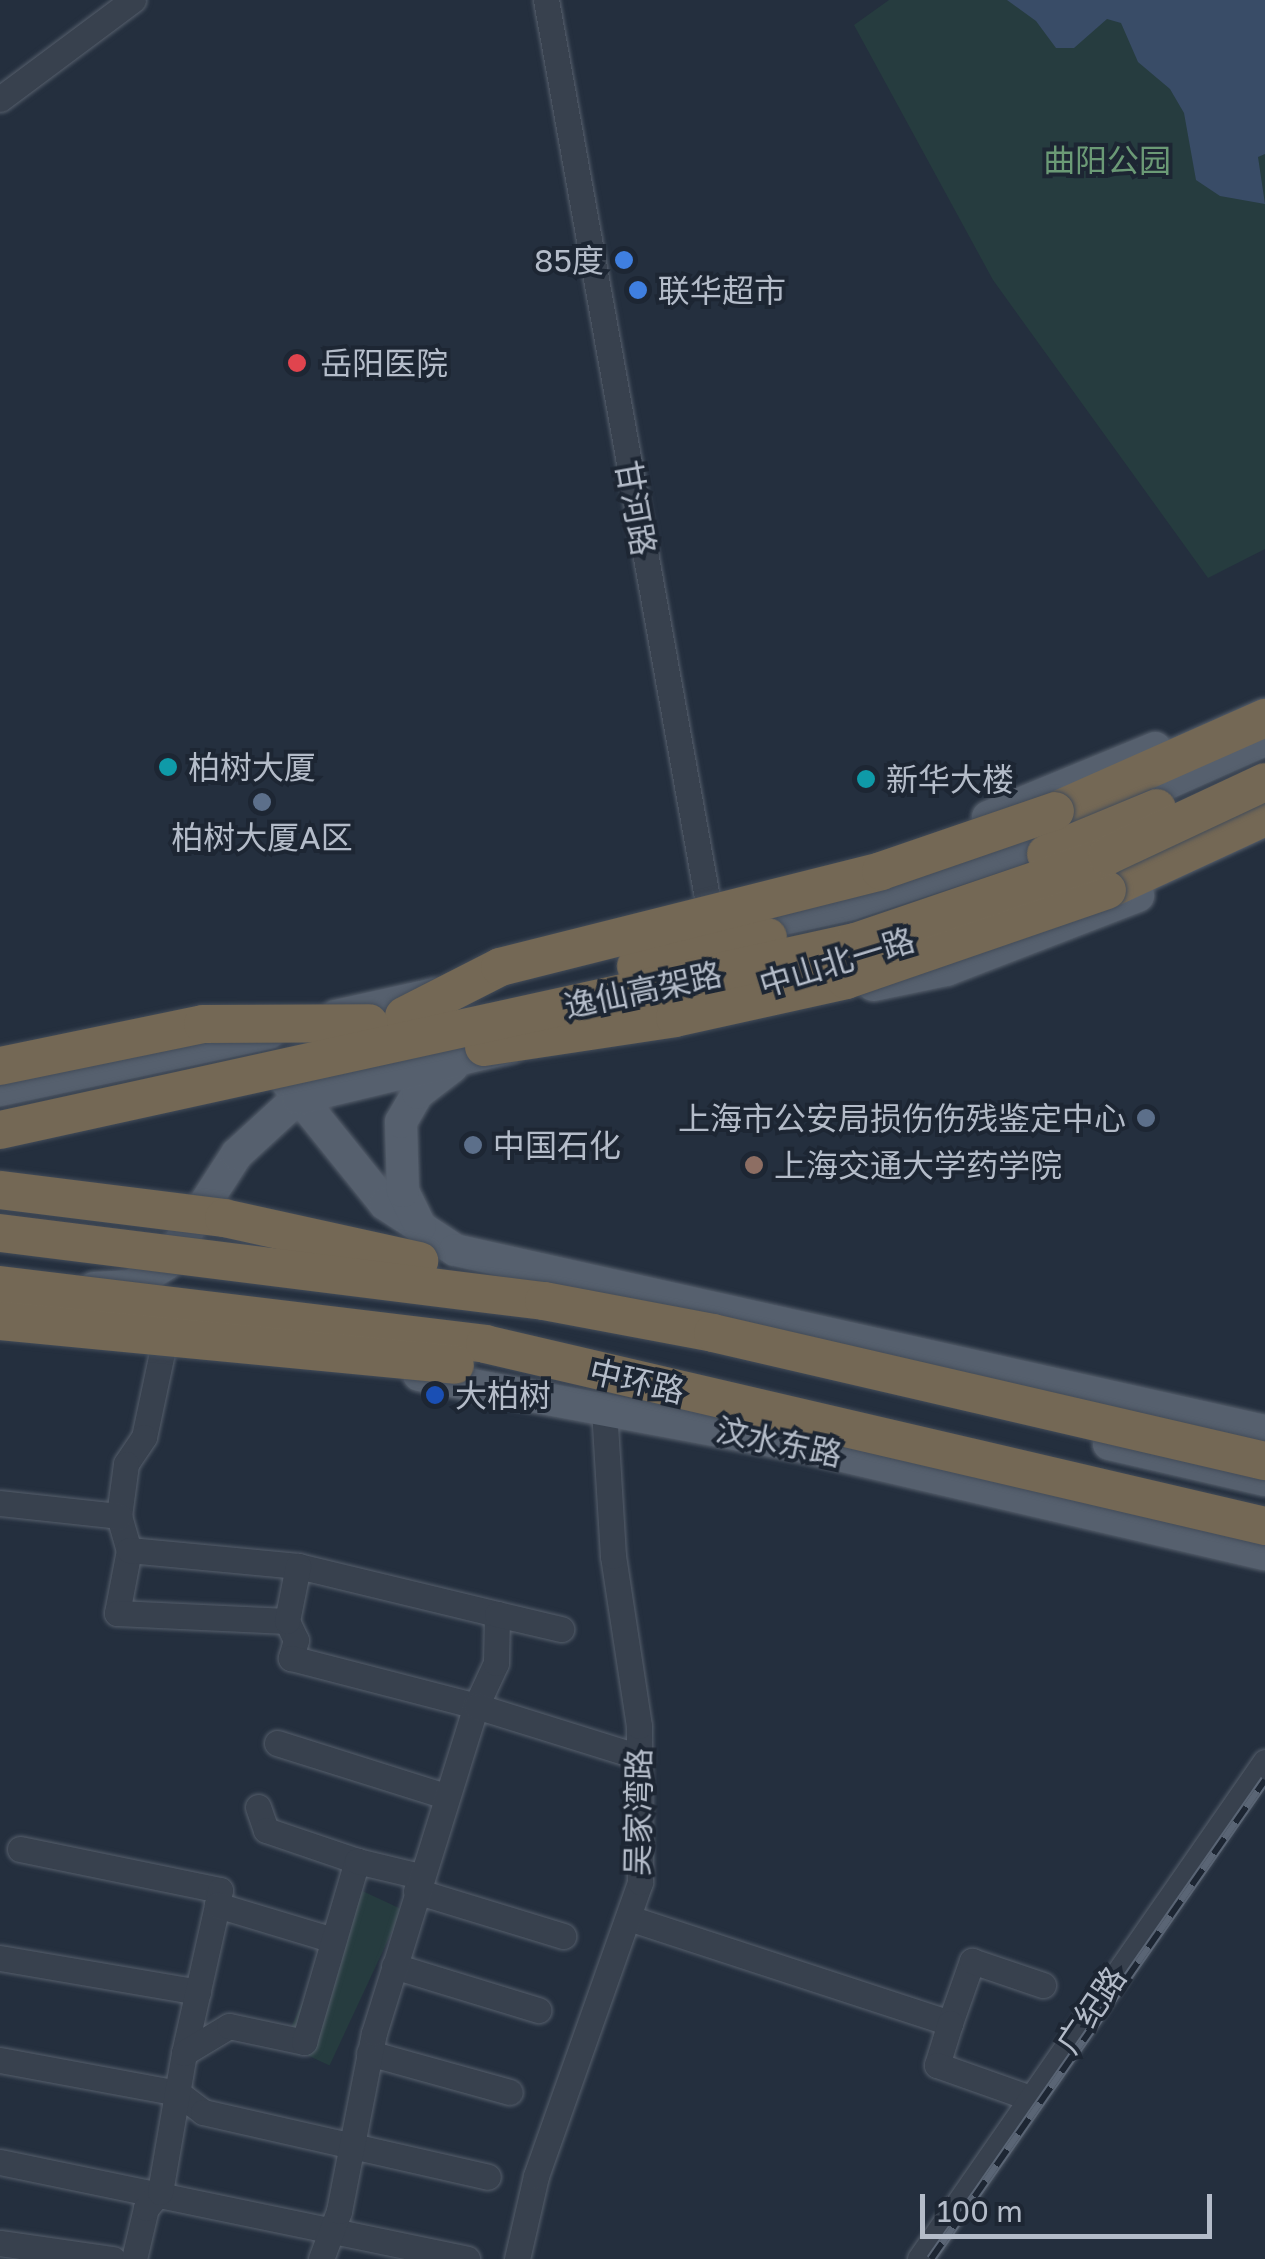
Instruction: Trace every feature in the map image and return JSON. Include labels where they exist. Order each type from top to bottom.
[{"type":"highway","points":[[0,1066],[203,1024],[386,1020],[500,967],[843,882],[1056,811],[1265,718]]},
{"type":"highway","name":"逸仙高架路","points":[[0,1103],[888,906],[1042,855],[1265,757]]},
{"type":"highway","name":"逸仙高架路","points":[[0,1133],[856,942],[1107,856],[1265,782]]},
{"type":"highway","points":[[233,1082],[694,1014],[865,974],[1107,890],[1265,817]]},
{"type":"highway","points":[[0,1190],[224,1218],[713,1333]]},
{"type":"highway","name":"中环路","points":[[0,1233],[276,1262],[544,1300],[713,1333],[1265,1460]]},
{"type":"highway","name":"中环路","points":[[18,1283],[486,1344],[1265,1526]]},
{"type":"highway","points":[[0,1322],[636,1382]]},
{"type":"main road","points":[[0,1090],[661,945],[711,918],[952,833],[1265,701]]},
{"type":"main road","name":"中山北一路","points":[[711,918],[851,904],[1011,852],[1265,740]]},
{"type":"main road","name":"中山北一路","points":[[735,1003],[990,916],[1170,844],[1265,797]]},
{"type":"main road","points":[[233,1082],[298,1098],[671,1008],[735,1003],[946,970],[1058,930],[1265,835]]},
{"type":"main road","points":[[233,1082],[268,1057],[288,1028]]},
{"type":"main road","points":[[239,1040],[268,1057],[385,1204],[486,1284],[546,1312],[1265,1480]]},
{"type":"main road","points":[[468,1057],[418,1093],[401,1122],[403,1191],[429,1237],[479,1258],[1265,1431]]},
{"type":"main road","points":[[18,1283],[142,1259],[237,1154],[298,1098]]},
{"type":"main road","points":[[0,1304],[131,1286],[166,1264],[237,1154]]},
{"type":"main road","points":[[0,1277],[18,1283],[131,1286]]},
{"type":"main road","name":"汶水东路","points":[[0,1304],[604,1407],[1265,1554]]},
{"type":"main road","name":"汶水东路","points":[[111,1320],[334,1317],[428,1331],[740,1391],[1265,1512]]},
{"type":"main road","points":[[986,1368],[1050,1429]]},
{"type":"street","points":[[0,100],[134,0]]},
{"type":"street","name":"甘河路","points":[[546,0],[711,918],[735,1003]]},
{"type":"street","points":[[167,1330],[144,1436],[126,1464],[119,1516],[129,1550],[117,1613],[287,1621]]},
{"type":"street","name":"吴家湾路","points":[[518,2259],[536,2176],[640,1882],[640,1757],[613,1556],[604,1407]]},
{"type":"street","points":[[0,1502],[119,1516]]},
{"type":"street","points":[[129,1550],[298,1566],[561,1630]]},
{"type":"street","points":[[298,1566],[287,1621],[296,1640],[292,1658],[476,1706],[640,1757]]},
{"type":"street","points":[[321,2259],[328,2228],[338,2211],[369,2053],[418,1884],[444,1796],[496,1663],[497,1614]]},
{"type":"street","points":[[278,1743],[444,1796]]},
{"type":"street","name":"广纪路","points":[[920,2259],[1265,1762]]},
{"type":"street","points":[[258,1806],[266,1830],[563,1936]]},
{"type":"street","points":[[20,1849],[220,1890],[184,2053],[160,2192],[146,2208],[134,2259]]},
{"type":"street","points":[[0,1958],[195,2004],[228,2026],[304,2042],[357,1861]]},
{"type":"street","points":[[217,1905],[333,1940]]},
{"type":"street","points":[[629,1918],[950,2023]]},
{"type":"street","points":[[1030,2098],[936,2066],[972,1961],[1042,1985]]},
{"type":"street","points":[[394,1966],[538,2010]]},
{"type":"street","points":[[184,2053],[228,2026]]},
{"type":"street","points":[[369,2053],[510,2092]]},
{"type":"street","points":[[0,2060],[178,2093],[203,2112],[488,2177]]},
{"type":"street","points":[[0,2162],[160,2192],[467,2259]]},
{"type":"street","points":[[0,2242],[113,2259]]},
{"type":"green space","name":"曲阳公园","points":[[889,0],[1265,0],[1265,549],[1208,578],[993,280],[854,25]]},
{"type":"green space","points":[[356,1888],[402,1910],[330,2065],[283,2044]]},
{"type":"water","points":[[1007,0],[1265,0],[1265,154],[1258,157],[1265,204],[1220,196],[1196,180],[1184,113],[1170,89],[1138,62],[1121,23],[1107,19],[1074,48],[1056,48],[1036,21]]},
{"type":"railway","points":[[931,2259],[1265,1780]]},
{"type":"place","name":"85度","points":[[624,260]]},
{"type":"place","name":"联华超市","points":[[638,290]]},
{"type":"place","name":"岳阳医院","points":[[297,363]]},
{"type":"place","name":"柏树大厦","points":[[168,767]]},
{"type":"place","name":"新华大楼","points":[[866,779]]},
{"type":"place","name":"柏树大厦A区","points":[[262,802]]},
{"type":"place","name":"上海市公安局损伤伤残鉴定中心","points":[[1146,1118]]},
{"type":"place","name":"中国石化","points":[[473,1145]]},
{"type":"place","name":"上海交通大学药学院","points":[[754,1165]]},
{"type":"place","name":"大柏树","points":[[435,1395]]}]
